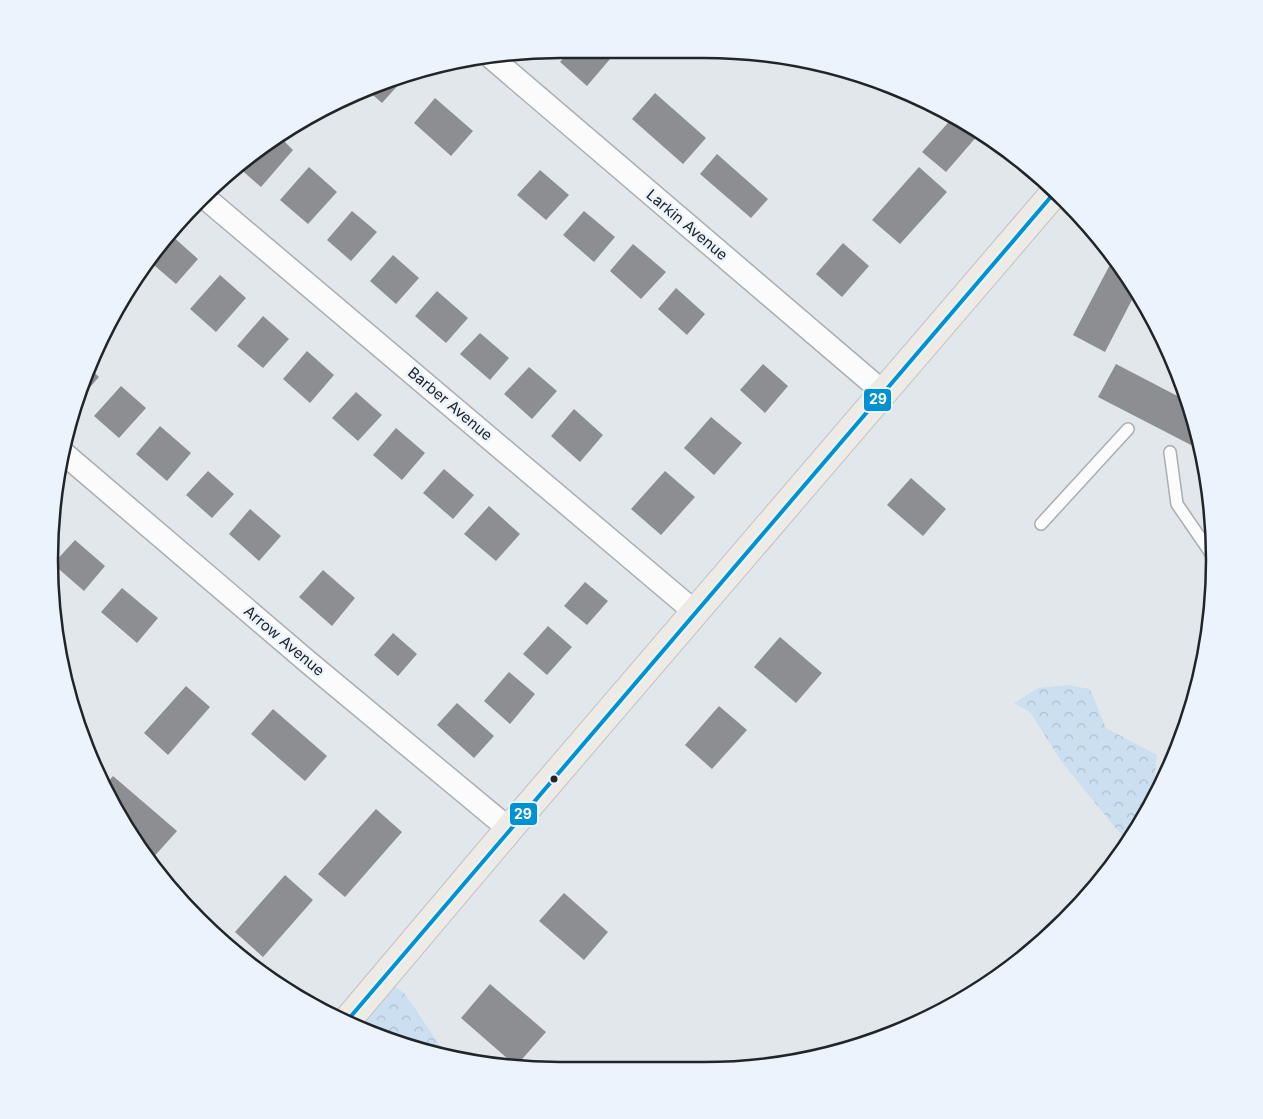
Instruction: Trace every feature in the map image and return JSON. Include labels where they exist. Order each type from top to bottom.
[{"type":"main road","points":[[351,1016],[509,829],[1051,198]]},
{"type":"street","name":"Larkin Avenue","points":[[504,61],[883,392]]},
{"type":"street","name":"Barber Avenue","points":[[209,201],[695,612]]},
{"type":"street","name":"Arrow Avenue","points":[[68,457],[308,662],[509,829]]},
{"type":"lane","points":[[1041,524],[1128,429]]},
{"type":"lane","points":[[1170,452],[1177,504],[1205,545]]},
{"type":"green space","points":[[1067,685],[1090,689],[1106,728],[1157,755],[1155,781],[1122,836],[1061,761],[1030,712],[1014,703],[1038,688]]},
{"type":"green space","points":[[385,979],[405,994],[441,1047],[398,1035],[351,1016]]},
{"type":"building","points":[[564,58],[610,59],[587,86],[560,62]]},
{"type":"building","points":[[399,84],[382,103],[372,94]]},
{"type":"building","points":[[655,93],[706,138],[683,164],[632,119]]},
{"type":"building","points":[[435,98],[473,131],[451,156],[414,123]]},
{"type":"building","points":[[949,122],[975,138],[946,172],[922,152]]},
{"type":"building","points":[[283,140],[293,150],[261,187],[242,171]]},
{"type":"building","points":[[717,154],[768,199],[751,218],[700,174]]},
{"type":"building","points":[[309,167],[337,192],[308,224],[280,200]]},
{"type":"building","points":[[919,167],[947,192],[900,244],[872,220]]},
{"type":"building","points":[[540,170],[569,195],[546,220],[517,195]]},
{"type":"building","points":[[352,211],[377,232],[351,261],[327,240]]},
{"type":"building","points":[[584,211],[615,237],[594,262],[563,235]]},
{"type":"building","points":[[174,238],[198,259],[176,284],[153,265]]},
{"type":"building","points":[[843,243],[869,266],[842,297],[816,274]]},
{"type":"building","points":[[633,244],[666,272],[641,299],[610,271]]},
{"type":"building","points":[[393,255],[419,278],[396,304],[370,281]]},
{"type":"building","points":[[1110,265],[1132,299],[1105,352],[1073,335]]},
{"type":"building","points":[[220,275],[246,298],[216,332],[190,309]]},
{"type":"building","points":[[676,288],[705,314],[687,335],[658,309]]},
{"type":"building","points":[[437,291],[468,318],[446,343],[415,316]]},
{"type":"building","points":[[263,316],[289,339],[263,368],[237,346]]},
{"type":"building","points":[[480,333],[509,358],[490,380],[460,354]]},
{"type":"building","points":[[307,351],[334,375],[310,403],[283,379]]},
{"type":"building","points":[[763,364],[788,386],[765,413],[740,390]]},
{"type":"building","points":[[1116,364],[1178,397],[1192,444],[1191,445],[1098,397]]},
{"type":"building","points":[[529,367],[557,391],[532,419],[504,394]]},
{"type":"building","points":[[94,372],[99,377],[87,391]]},
{"type":"building","points":[[121,386],[146,408],[119,438],[94,416]]},
{"type":"building","points":[[356,392],[382,415],[358,441],[332,418]]},
{"type":"building","points":[[574,409],[603,435],[580,462],[551,436]]},
{"type":"building","points":[[711,417],[742,443],[714,475],[684,448]]},
{"type":"building","points":[[160,426],[191,453],[167,481],[136,454]]},
{"type":"building","points":[[396,428],[425,453],[402,480],[373,455]]},
{"type":"building","points":[[444,469],[474,495],[453,519],[423,493]]},
{"type":"building","points":[[208,471],[234,494],[212,518],[186,495]]},
{"type":"building","points":[[665,471],[695,497],[661,535],[631,509]]},
{"type":"building","points":[[911,478],[946,509],[923,536],[887,505]]},
{"type":"building","points":[[489,506],[520,534],[496,561],[464,534]]},
{"type":"building","points":[[250,509],[281,536],[259,561],[229,534]]},
{"type":"building","points":[[75,540],[105,566],[84,591],[58,569],[58,558]]},
{"type":"building","points":[[323,570],[355,598],[332,626],[299,597]]},
{"type":"building","points":[[585,582],[608,601],[587,625],[564,606]]},
{"type":"building","points":[[122,588],[158,618],[137,643],[101,612]]},
{"type":"building","points":[[548,626],[572,647],[547,675],[523,654]]},
{"type":"building","points":[[393,633],[417,654],[398,676],[374,655]]},
{"type":"building","points":[[780,637],[822,673],[796,703],[754,667]]},
{"type":"building","points":[[509,672],[535,694],[510,724],[484,701]]},
{"type":"building","points":[[186,686],[210,707],[168,755],[144,733]]},
{"type":"building","points":[[457,703],[494,736],[474,758],[437,725]]},
{"type":"building","points":[[719,706],[747,730],[712,769],[685,745]]},
{"type":"building","points":[[273,709],[327,756],[305,781],[251,734]]},
{"type":"building","points":[[113,776],[177,831],[155,856],[142,838],[109,781]]},
{"type":"building","points":[[376,809],[402,832],[345,897],[318,874]]},
{"type":"building","points":[[285,875],[313,900],[263,957],[235,932]]},
{"type":"building","points":[[564,893],[608,932],[584,960],[539,921]]},
{"type":"building","points":[[490,984],[546,1032],[522,1060],[507,1058],[461,1018]]},
{"type":"transit line","name":"29","points":[[351,1016],[1050,198]]}]
